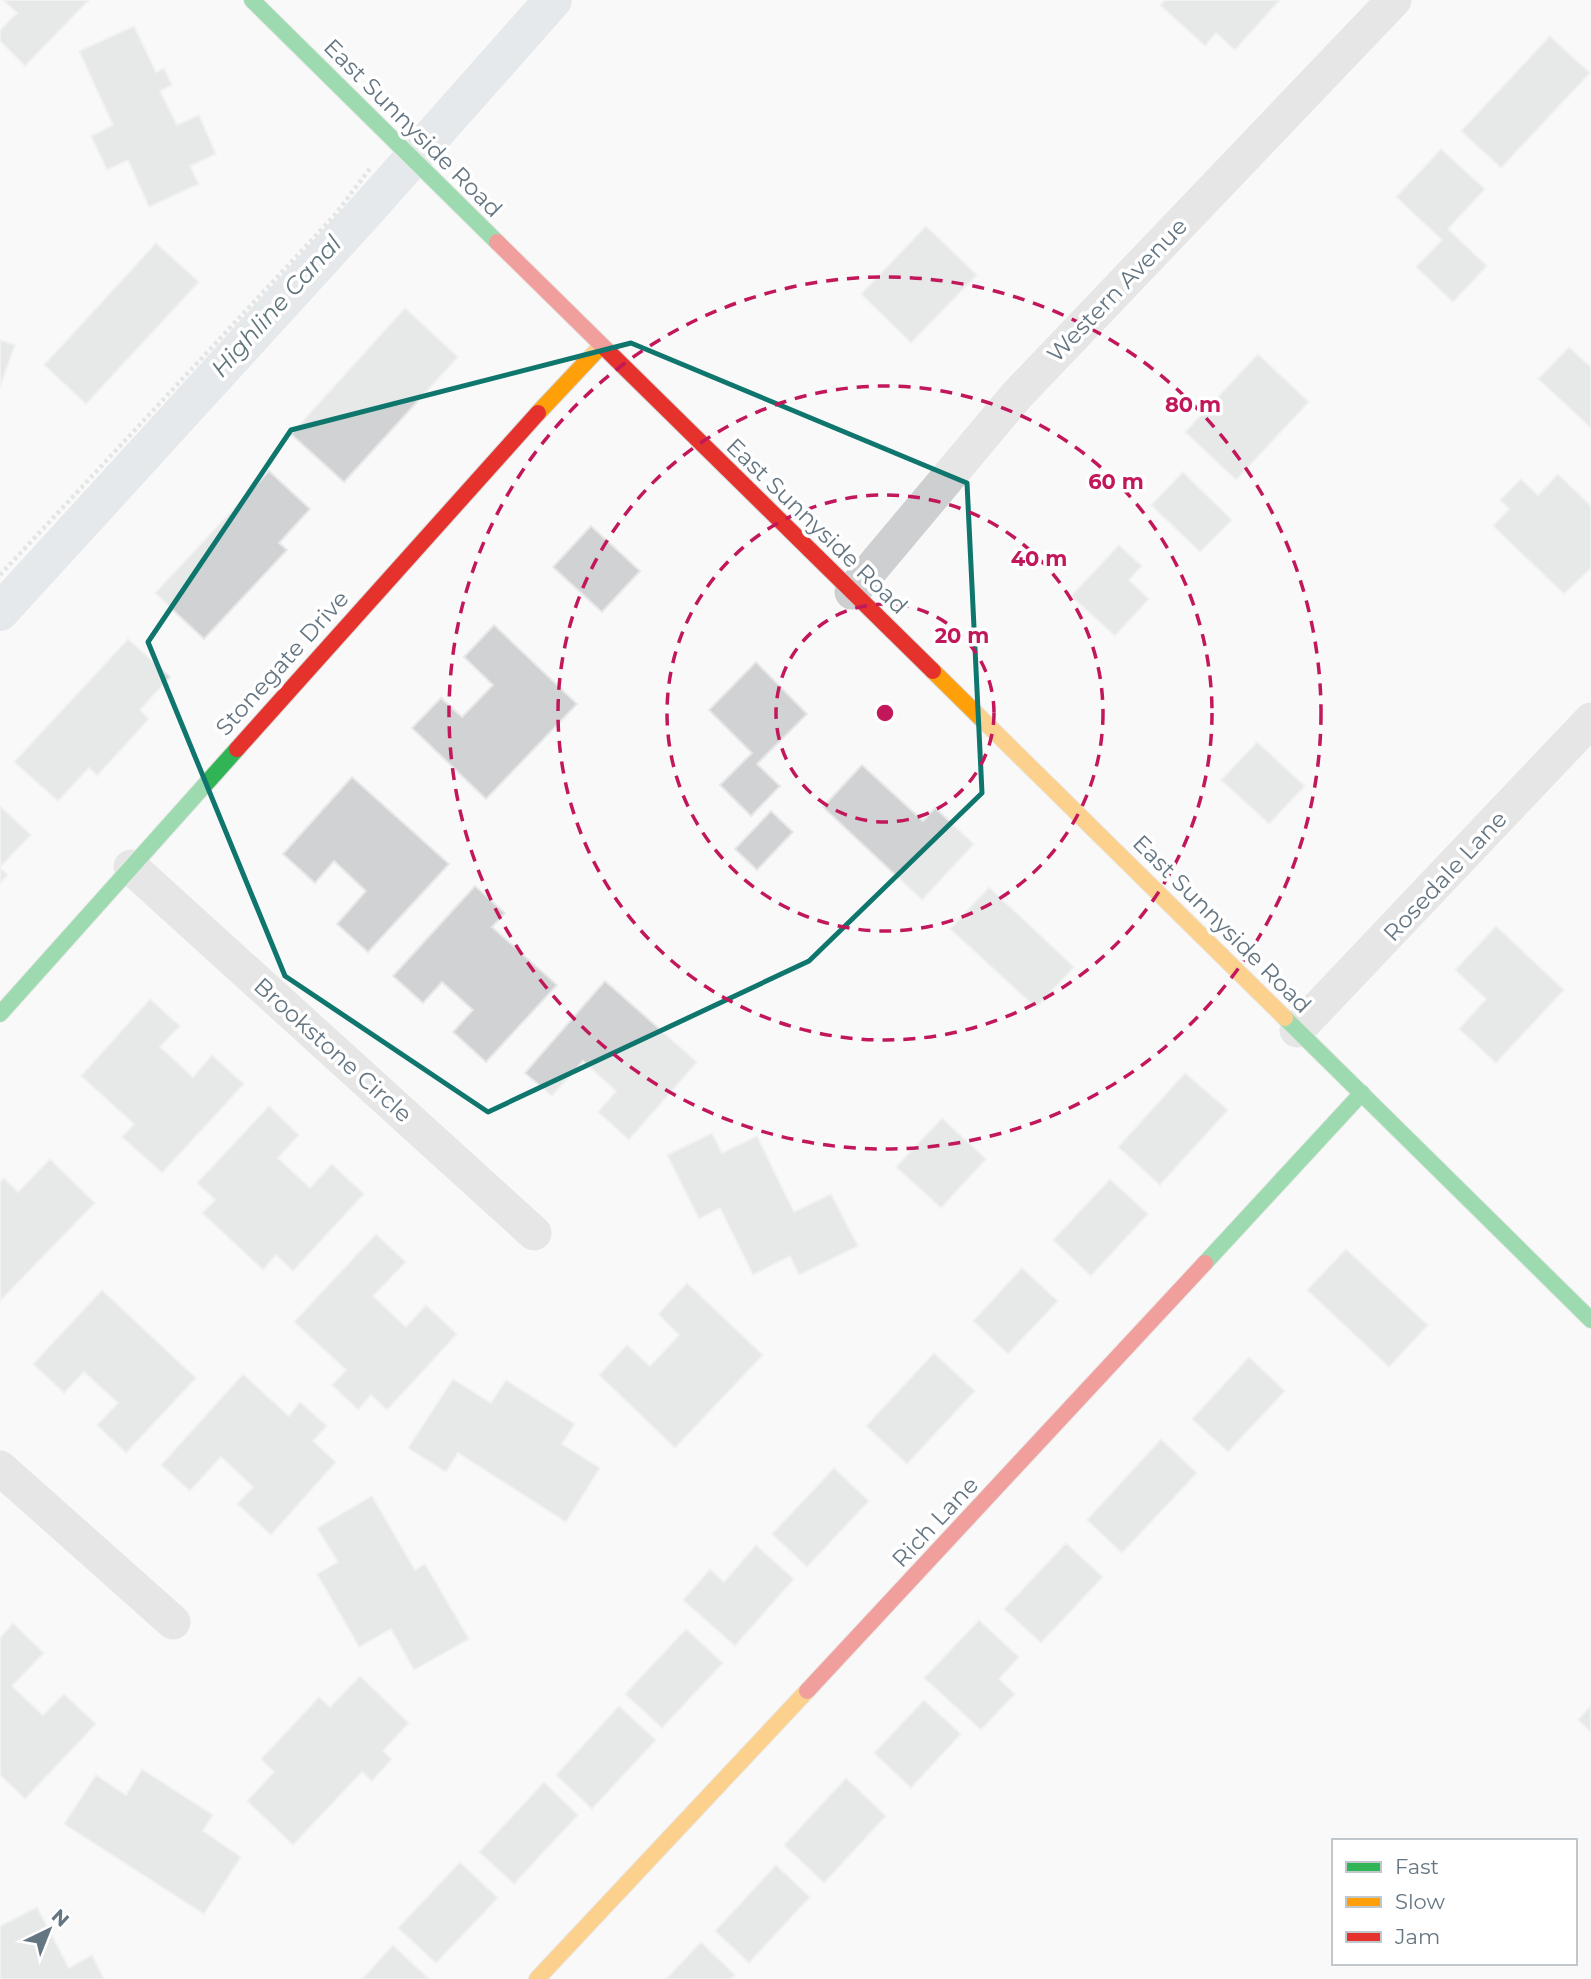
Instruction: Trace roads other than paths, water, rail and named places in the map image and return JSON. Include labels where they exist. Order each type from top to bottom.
[{"type":"street","name":"East Sunnyside Road","points":[[252,0],[1591,1320]]},
{"type":"street","name":"Western Avenue","points":[[852,592],[1017,395],[1394,0]]},
{"type":"street","name":"Stonegate Drive","points":[[0,1014],[487,468],[601,346]]},
{"type":"street","name":"Rosedale Lane","points":[[1297,1030],[1591,720]]},
{"type":"street","name":"Brookstone Circle","points":[[131,867],[534,1233]]},
{"type":"street","name":"Rich Lane","points":[[537,1979],[724,1776],[1074,1408],[1301,1156],[1362,1094]]},
{"type":"street","points":[[0,1468],[173,1622]]},
{"type":"waterway","name":"Highline Canal","points":[[0,612],[365,212],[553,0]]}]
